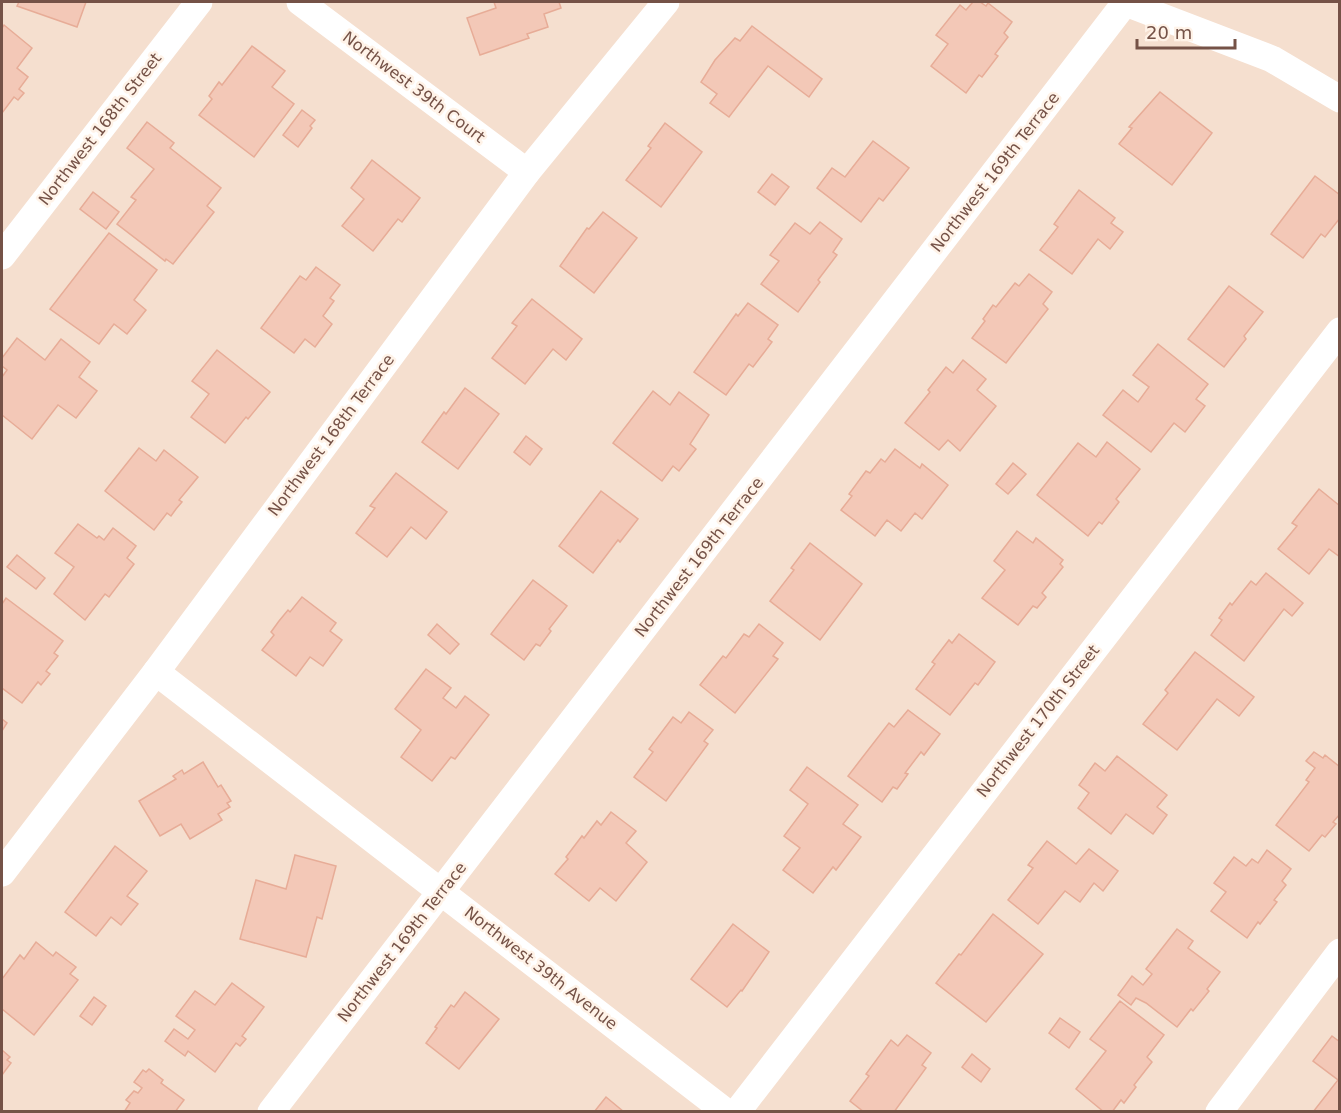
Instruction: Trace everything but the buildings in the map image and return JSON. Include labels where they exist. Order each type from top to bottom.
[{"type":"street","name":"Northwest 168th Street","points":[[2,255],[199,2]]},
{"type":"street","name":"Northwest 39th Court","points":[[300,2],[527,172]]},
{"type":"street","name":"Northwest 168th Terrace","points":[[2,873],[156,672],[527,172],[666,2]]},
{"type":"street","points":[[1124,2],[1272,59],[1340,99]]},
{"type":"street","name":"Northwest 169th Terrace","points":[[271,1112],[1124,2]]},
{"type":"street","name":"Northwest 170th Street","points":[[737,1112],[1340,331]]},
{"type":"street","name":"Northwest 39th Avenue","points":[[156,672],[726,1112]]},
{"type":"street","points":[[1220,1112],[1340,952]]},
{"type":"shaded area","points":[[2,2],[1339,2],[1339,1111],[2,1111]]}]
